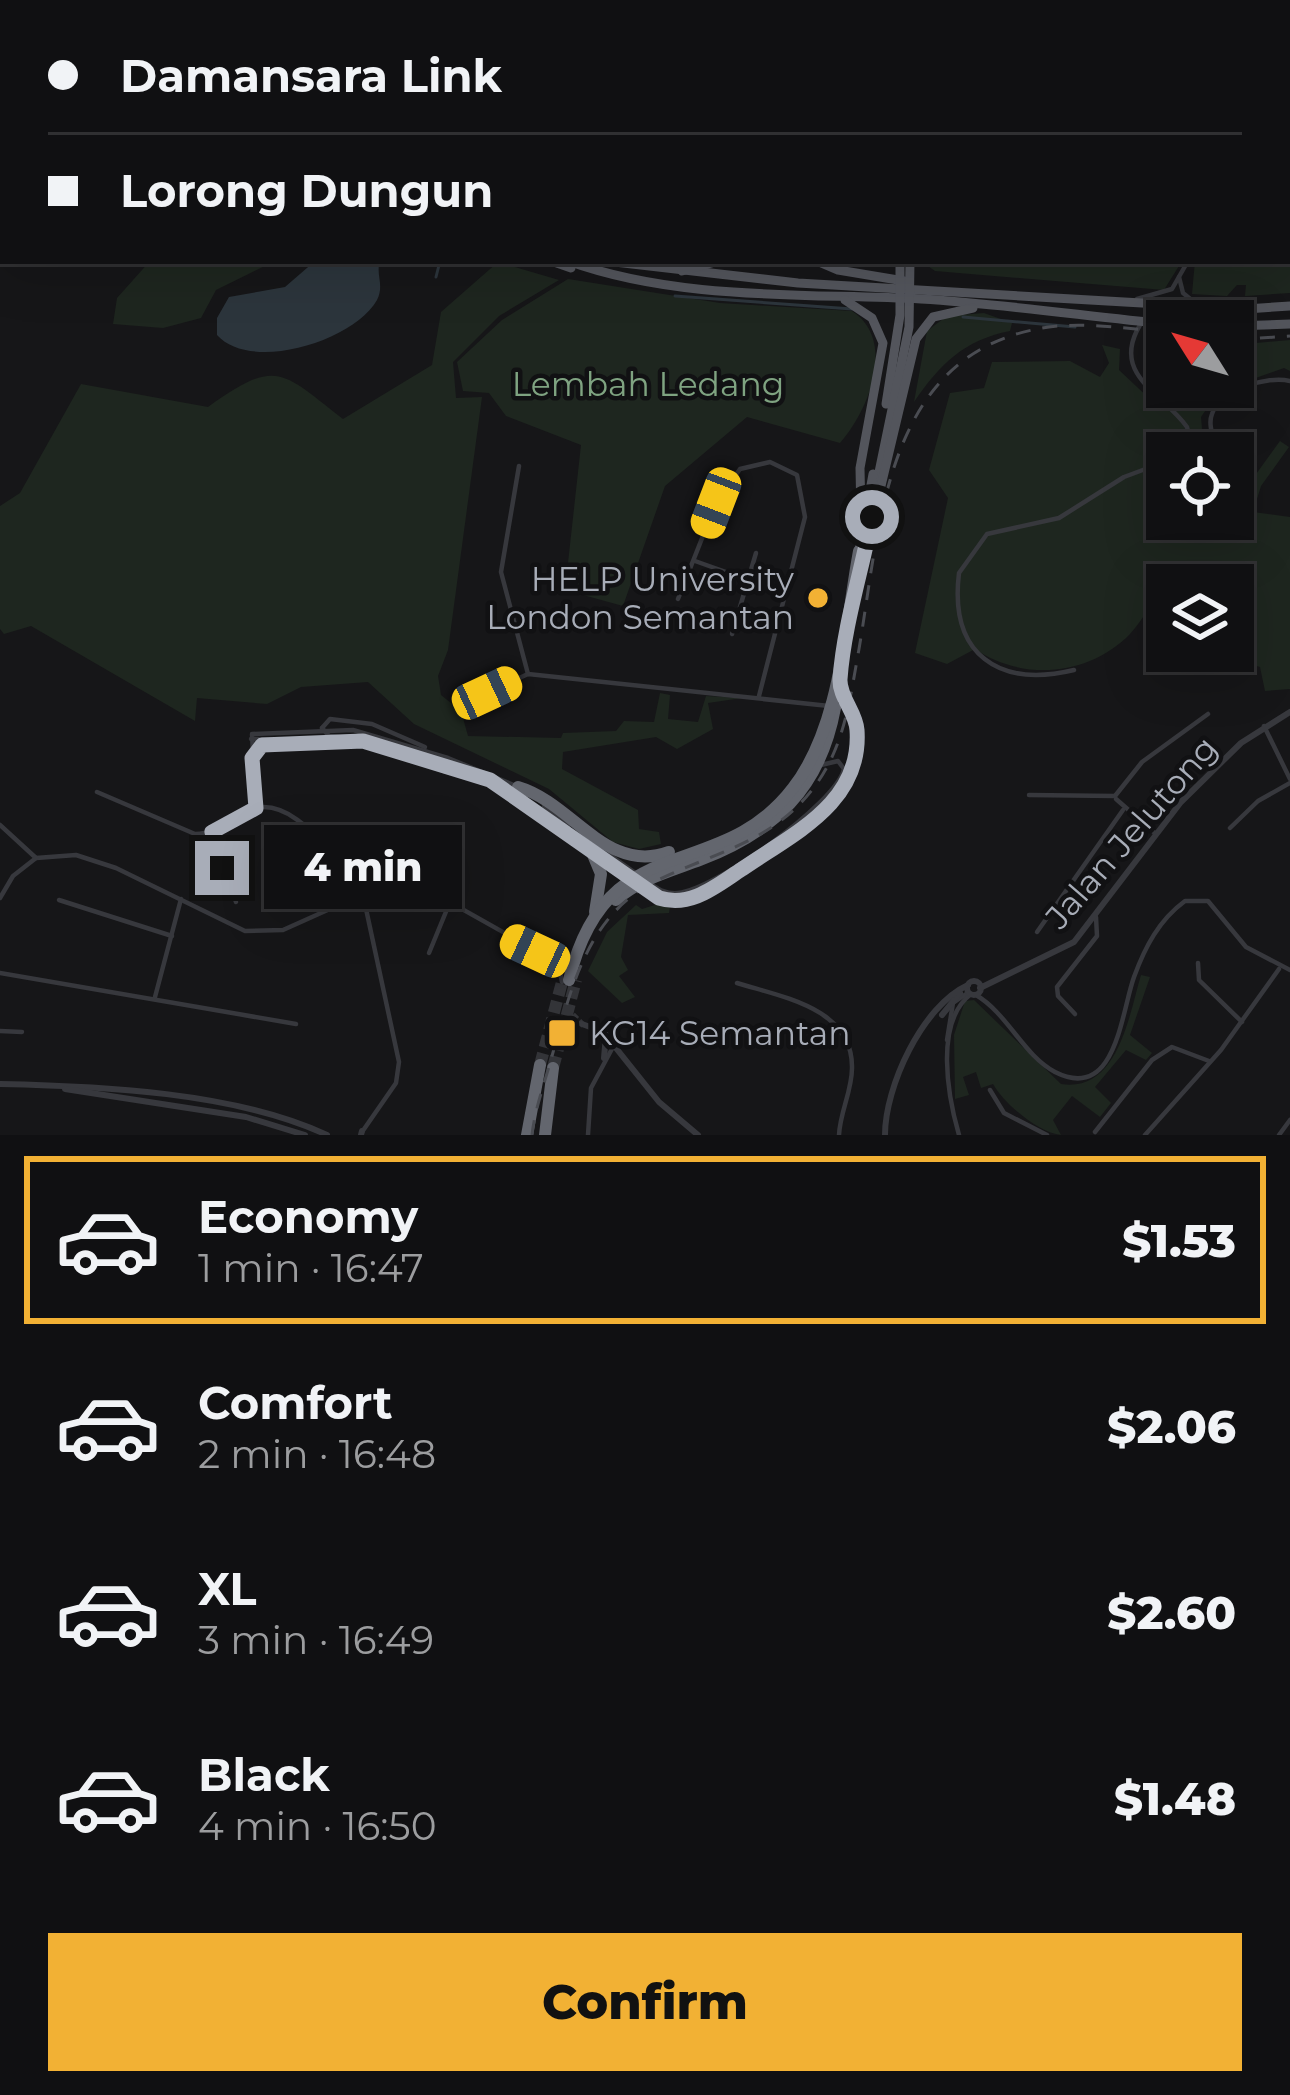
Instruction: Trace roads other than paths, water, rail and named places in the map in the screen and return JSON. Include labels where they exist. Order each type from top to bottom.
[{"type":"highway","points":[[569,981],[596,925],[625,892],[765,829],[812,778],[827,741],[862,552]]},
{"type":"highway","points":[[594,913],[637,874],[759,822],[795,786],[809,763],[829,706],[862,552]]},
{"type":"highway","points":[[518,787],[632,858],[720,841]]},
{"type":"highway","points":[[569,981],[577,947],[594,913],[601,874],[591,850]]},
{"type":"highway","points":[[527,1135],[547,1066],[542,1131]]},
{"type":"main road","points":[[562,264],[612,277],[1144,321]]},
{"type":"main road","points":[[576,264],[612,277]]},
{"type":"main road","points":[[625,264],[676,272],[1146,301]]},
{"type":"main road","points":[[676,272],[707,264]]},
{"type":"main road","points":[[824,264],[939,287]]},
{"type":"main road","points":[[900,264],[904,327]]},
{"type":"main road","points":[[862,552],[904,327],[910,264]]},
{"type":"main road","points":[[830,296],[872,318],[883,343],[860,468],[862,552]]},
{"type":"main road","points":[[862,552],[916,339],[940,313],[990,306]]},
{"type":"main road","points":[[1254,307],[1290,306]]},
{"type":"main road","points":[[1254,325],[1290,324]]},
{"type":"street","points":[[1126,299],[1165,294],[1186,264]]},
{"type":"street","points":[[1179,278],[1186,297],[1195,300]]},
{"type":"street","points":[[1123,317],[1134,336],[1135,374],[1180,416],[1187,432]]},
{"type":"street","points":[[1134,336],[1144,321]]},
{"type":"street","points":[[1212,432],[1210,418],[1219,404],[1259,383],[1288,380]]},
{"type":"street","points":[[678,599],[716,503],[740,469],[776,464],[802,482],[805,517],[759,696]]},
{"type":"street","points":[[519,466],[501,572],[528,674]]},
{"type":"street","points":[[1074,670],[1040,678],[1018,675],[978,657],[966,638],[959,573],[987,534],[1059,518],[1124,477],[1146,469]]},
{"type":"street","points":[[732,634],[756,553]]},
{"type":"street","points":[[693,560],[740,577]]},
{"type":"street","points":[[487,693],[528,674],[829,706]]},
{"type":"street","points":[[322,728],[330,719],[350,718],[518,787],[611,861],[673,902],[693,898],[833,804],[848,782],[857,746],[856,720],[839,684]]},
{"type":"street","name":"Jalan Jelutong","points":[[973,989],[1006,979],[1074,942],[1156,834],[1214,768],[1264,726],[1290,712]]},
{"type":"street","points":[[1115,796],[1152,754],[1208,714]]},
{"type":"street","points":[[1230,828],[1258,801],[1290,781],[1264,726]]},
{"type":"street","points":[[322,728],[329,736],[363,741],[497,783],[611,861]]},
{"type":"street","points":[[251,736],[322,728],[367,733],[448,758]]},
{"type":"street","points":[[251,736],[363,741]]},
{"type":"street","points":[[251,736],[256,808]]},
{"type":"street","points":[[252,758],[266,742],[295,740]]},
{"type":"street","points":[[653,890],[681,893],[731,866],[822,805],[844,769],[827,760],[812,778]]},
{"type":"street","points":[[1112,780],[1118,788]]},
{"type":"street","points":[[98,792],[184,831],[212,832],[256,808],[294,818],[363,890],[399,1043],[399,1062],[396,1083],[361,1134]]},
{"type":"street","points":[[1028,795],[1115,796]]},
{"type":"street","points":[[1115,796],[1123,810],[1156,834]]},
{"type":"street","points":[[1037,932],[1123,810]]},
{"type":"street","points":[[0,825],[36,858]]},
{"type":"street","points":[[212,832],[236,902]]},
{"type":"street","points":[[0,898],[13,876],[36,858],[76,855],[181,899],[232,927],[263,932],[283,930],[363,890],[406,883],[450,902],[558,963],[569,981]]},
{"type":"street","points":[[973,989],[1050,1069],[1088,1078],[1119,1038],[1132,980],[1150,940],[1174,908],[1192,898],[1208,902],[1246,947],[1279,969],[1290,970]]},
{"type":"street","points":[[155,998],[181,899]]},
{"type":"street","points":[[59,900],[172,936]]},
{"type":"street","points":[[429,953],[450,902]]},
{"type":"street","points":[[1075,1015],[1058,996],[1057,987],[1097,936],[1096,917]]},
{"type":"street","points":[[1198,963],[1199,980],[1242,1022]]},
{"type":"street","points":[[1144,1135],[1242,1022],[1279,969]]},
{"type":"street","points":[[0,973],[296,1024]]},
{"type":"street","points":[[737,983],[808,1004],[843,1034],[852,1066],[838,1135]]},
{"type":"street","points":[[899,1070],[952,1003],[973,989]]},
{"type":"street","points":[[958,1135],[944,1066],[958,1007],[973,989]]},
{"type":"street","points":[[885,1135],[886,1101],[899,1070],[951,997],[973,989]]},
{"type":"street","points":[[948,1046],[952,1003]]},
{"type":"street","points":[[938,1019],[948,1023]]},
{"type":"street","points":[[582,1024],[616,1043],[659,1102],[698,1135]]},
{"type":"street","points":[[0,1031],[22,1031]]},
{"type":"street","points":[[604,1033],[604,1058]]},
{"type":"street","points":[[588,1135],[588,1101],[604,1058],[616,1043]]},
{"type":"street","points":[[1095,1132],[1152,1060],[1172,1047],[1208,1060]]},
{"type":"street","points":[[0,1084],[65,1089],[165,1106],[175,1103],[270,1114],[327,1135]]},
{"type":"street","points":[[65,1089],[73,1085],[175,1103],[304,1135]]},
{"type":"street","points":[[991,1090],[1004,1113],[1047,1135]]},
{"type":"street","points":[[1279,1135],[1290,1120]]},
{"type":"waterway","points":[[436,277],[439,264]]},
{"type":"waterway","points":[[675,296],[852,309]]},
{"type":"waterway","points":[[963,317],[1075,327]]},
{"type":"tunnel","points":[[553,1068],[576,980]]},
{"type":"tunnel","points":[[540,1065],[562,982]]},
{"type":"tunnel","points":[[563,1030],[582,1024],[568,1010]]},
{"type":"railway","points":[[532,1135],[575,980],[612,914],[654,882],[781,821],[825,770],[849,703],[886,497],[901,449],[923,405],[953,369],[995,342],[1049,327],[1146,330]]},
{"type":"railway","points":[[1254,339],[1290,336]]},
{"type":"place","name":"HELP University London Semantan","points":[[818,598]]},
{"type":"place","name":"KG14 Semantan","points":[[562,1033]]},
{"type":"park label","name":"Lembah Ledang","points":[[648,384]]}]
